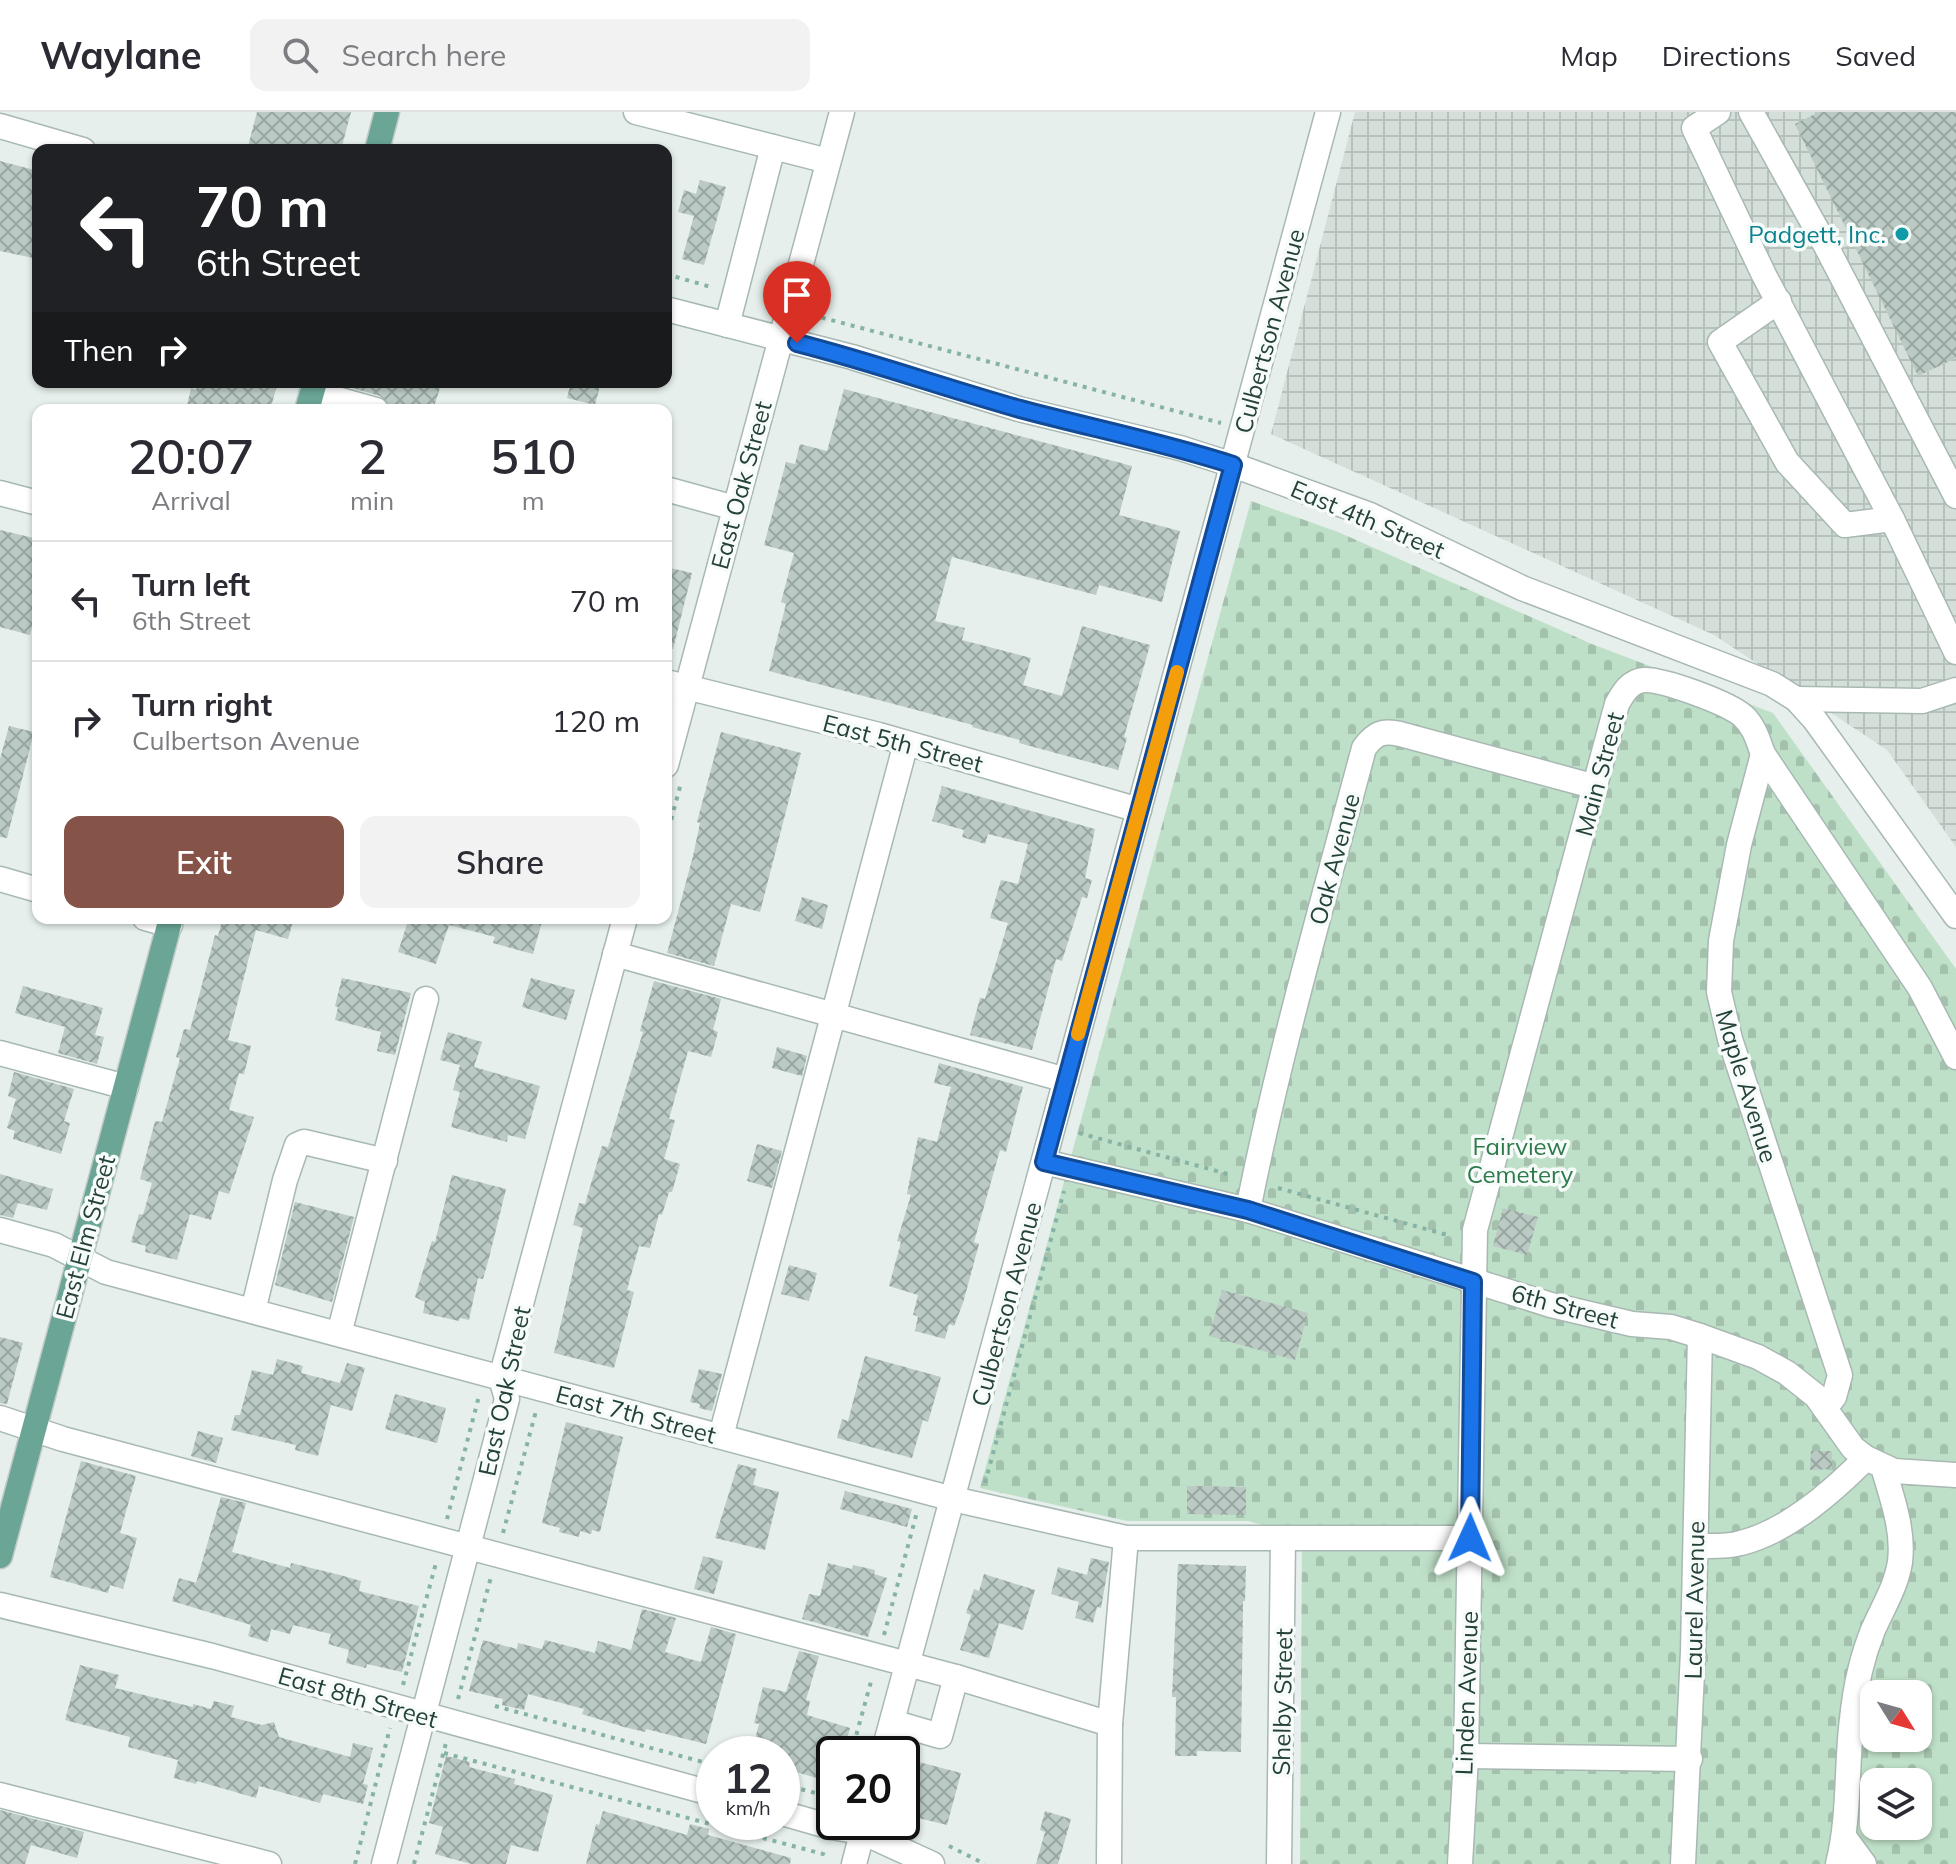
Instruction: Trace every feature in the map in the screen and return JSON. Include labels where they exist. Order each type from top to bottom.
[{"type":"main road","points":[[379,144],[387,112]]},
{"type":"main road","name":"East Elm Street","points":[[0,1556],[169,924]]},
{"type":"street","points":[[636,112],[828,161]]},
{"type":"street","name":"East Oak Street","points":[[672,716],[676,684],[735,508],[842,112]]},
{"type":"street","name":"Culbertson Avenue","points":[[888,1736],[1328,112]]},
{"type":"street","points":[[1718,112],[1694,128],[1956,652]]},
{"type":"street","points":[[1751,112],[1826,246],[1956,496]]},
{"type":"street","points":[[0,126],[62,144]]},
{"type":"street","points":[[727,325],[773,147]]},
{"type":"street","points":[[1779,301],[1720,342],[1787,462],[1845,525],[1892,519]]},
{"type":"street","name":"East 4th Street","points":[[672,311],[852,357],[1019,409],[1180,448],[1233,465],[1370,515],[1522,588],[1772,684],[1796,699],[1815,720],[1956,916]]},
{"type":"street","points":[[311,395],[350,404]]},
{"type":"street","points":[[672,491],[735,508]]},
{"type":"street","points":[[0,493],[32,501]]},
{"type":"street","name":"Main Street","points":[[1473,1282],[1475,1230],[1617,704],[1628,687],[1642,680],[1673,686],[1742,715],[1755,731],[1763,754],[1920,988],[1956,1057]]},
{"type":"street","name":"East 5th Street","points":[[676,684],[906,743],[1139,810]]},
{"type":"street","points":[[1796,699],[1922,701],[1956,690]]},
{"type":"street","name":"Oak Avenue","points":[[1248,1210],[1263,1132],[1286,1042],[1364,748],[1370,740],[1377,733],[1388,731],[1585,784],[1595,790]]},
{"type":"street","points":[[721,1436],[906,743]]},
{"type":"street","name":"Maple Avenue","points":[[1763,754],[1739,845],[1721,941],[1719,992],[1730,1039],[1840,1375],[1834,1397],[1825,1408]]},
{"type":"street","points":[[0,879],[32,888]]},
{"type":"street","name":"East Oak Street","points":[[384,1864],[507,1399],[501,1378],[623,924]]},
{"type":"street","points":[[615,954],[1066,1080]]},
{"type":"street","points":[[339,1334],[426,999]]},
{"type":"street","points":[[0,1053],[126,1087]]},
{"type":"street","points":[[253,1311],[285,1180],[297,1145],[304,1142],[385,1161]]},
{"type":"street","name":"6th Street","points":[[1044,1162],[1248,1210],[1473,1282],[1632,1324],[1671,1327],[1758,1357],[1787,1373],[1816,1396],[1853,1448],[1875,1463]]},
{"type":"street","name":"East 7th Street","points":[[0,1230],[54,1245],[106,1272],[953,1499],[1126,1538],[1470,1538]]},
{"type":"street","name":"Linden Avenue","points":[[1460,1864],[1466,1756],[1473,1282]]},
{"type":"street","name":"Laurel Avenue","points":[[1683,1864],[1690,1759],[1700,1336]]},
{"type":"street","points":[[0,1418],[34,1431],[908,1663],[1110,1724]]},
{"type":"street","points":[[1696,1546],[1739,1544],[1763,1535],[1802,1513],[1875,1463]]},
{"type":"street","points":[[1875,1463],[1894,1471],[1956,1475]]},
{"type":"street","points":[[1838,1864],[1845,1838],[1852,1718],[1862,1662],[1893,1590],[1900,1563],[1899,1524],[1875,1463]]},
{"type":"street","points":[[1109,1864],[1110,1724],[1126,1538]]},
{"type":"street","name":"Shelby Street","points":[[1279,1864],[1283,1539]]},
{"type":"street","name":"East 8th Street","points":[[0,1605],[212,1656],[696,1789]]},
{"type":"street","points":[[892,1722],[940,1736],[956,1677]]},
{"type":"street","points":[[1466,1756],[1690,1759]]},
{"type":"street","points":[[0,1795],[269,1864]]},
{"type":"street","points":[[1845,1838],[1864,1864]]},
{"type":"street","points":[[854,1864],[860,1840]]},
{"type":"street","points":[[888,1840],[932,1864]]},
{"type":"path","points":[[805,314],[1221,423]]},
{"type":"path","points":[[488,1704],[696,1760]]},
{"type":"path","points":[[444,1753],[823,1854]]},
{"type":"path","points":[[820,1864],[827,1840]]},
{"type":"shaded area","points":[[1355,112],[1956,112],[1956,847],[1887,750],[1714,635],[1271,434]]},
{"type":"green space","name":"Fairview Cemetery","points":[[1251,501],[1338,532],[1592,644],[1773,713],[1956,969],[1956,1864],[1300,1864],[1302,1536],[1248,1521],[1127,1521],[980,1488]]},
{"type":"building","points":[[257,112],[351,112],[343,144],[249,144]]},
{"type":"building","name":"Padgett, Inc.","points":[[1819,112],[1956,112],[1956,358],[1918,376],[1795,124]]},
{"type":"building","points":[[0,161],[32,169],[32,258],[0,251]]},
{"type":"building","points":[[700,180],[726,187],[704,265],[682,259],[694,216],[678,212],[684,190],[696,194]]},
{"type":"building","points":[[191,388],[276,388],[272,404],[187,404]]},
{"type":"building","points":[[352,388],[440,388],[435,404],[389,404],[380,396]]},
{"type":"building","points":[[570,388],[599,388],[595,404],[567,398]]},
{"type":"building","points":[[844,389],[1132,466],[1119,515],[1180,531],[1162,602],[1099,585],[1096,595],[952,557],[935,621],[965,628],[962,640],[1031,658],[1023,685],[1062,696],[1082,626],[1150,645],[1118,770],[1019,743],[1020,740],[973,725],[769,671],[786,604],[781,602],[794,553],[764,545],[786,462],[795,464],[800,444],[827,451]]},
{"type":"building","points":[[0,530],[32,538],[32,626],[30,635],[0,627]]},
{"type":"building","points":[[672,568],[692,573],[672,649]]},
{"type":"building","points":[[9,726],[32,732],[7,838],[0,837],[0,759]]},
{"type":"building","points":[[721,732],[801,753],[760,912],[731,904],[714,966],[667,953]]},
{"type":"building","points":[[942,786],[1095,829],[1085,878],[1092,880],[1087,898],[1082,897],[1062,961],[1056,959],[1032,1050],[970,1035],[980,998],[985,999],[1008,923],[990,918],[1001,880],[1018,884],[1028,844],[988,834],[985,844],[962,837],[964,830],[932,821]]},
{"type":"building","points":[[802,897],[828,905],[822,929],[795,921]]},
{"type":"building","points":[[221,924],[292,924],[288,939],[256,930],[228,1040],[251,1046],[244,1074],[239,1073],[229,1110],[254,1117],[229,1194],[219,1191],[211,1220],[190,1214],[177,1260],[145,1252],[146,1246],[131,1242],[152,1183],[140,1179],[155,1121],[162,1122],[180,1058],[176,1057],[184,1029],[190,1030],[215,935],[218,936]]},
{"type":"building","points":[[407,924],[541,924],[533,954],[493,943],[495,937],[449,925],[436,964],[398,952]]},
{"type":"building","points":[[342,978],[411,993],[395,1055],[377,1051],[381,1032],[335,1020]]},
{"type":"building","points":[[531,978],[575,990],[566,1020],[522,1007]]},
{"type":"building","points":[[654,981],[721,999],[713,1030],[718,1032],[711,1057],[688,1051],[669,1119],[675,1120],[664,1159],[680,1164],[672,1192],[669,1192],[662,1215],[659,1214],[650,1248],[639,1246],[627,1290],[634,1292],[614,1368],[554,1353],[583,1228],[573,1225],[579,1203],[585,1204],[602,1146],[608,1147],[643,1032],[640,1031]]},
{"type":"building","points":[[23,986],[103,1008],[95,1035],[104,1037],[97,1064],[58,1053],[65,1027],[15,1013]]},
{"type":"building","points":[[448,1032],[482,1042],[474,1067],[540,1086],[525,1139],[508,1135],[507,1142],[451,1127],[460,1092],[453,1090],[460,1065],[440,1060]]},
{"type":"building","points":[[777,1047],[807,1056],[802,1076],[772,1068]]},
{"type":"building","points":[[939,1063],[1023,1087],[1006,1152],[1000,1150],[974,1242],[979,1244],[963,1303],[954,1326],[949,1324],[945,1339],[915,1331],[918,1316],[913,1315],[918,1295],[889,1286],[901,1242],[897,1241],[911,1195],[907,1194],[918,1137],[937,1142],[951,1087],[934,1083]]},
{"type":"building","points":[[14,1072],[74,1089],[64,1121],[70,1123],[61,1154],[13,1139],[15,1131],[7,1128],[16,1099],[8,1096]]},
{"type":"building","points":[[757,1144],[782,1151],[772,1188],[747,1181]]},
{"type":"building","points":[[0,1174],[53,1189],[47,1210],[18,1203],[13,1218],[0,1215]]},
{"type":"building","points":[[452,1175],[506,1189],[483,1279],[478,1278],[469,1320],[460,1318],[459,1321],[423,1313],[425,1302],[415,1297],[432,1241],[435,1242]]},
{"type":"building","points":[[295,1202],[354,1217],[332,1302],[275,1285]]},
{"type":"building","points":[[1503,1208],[1538,1217],[1527,1255],[1493,1246]]},
{"type":"building","points":[[789,1265],[817,1273],[809,1301],[781,1294]]},
{"type":"building","points":[[1222,1290],[1308,1313],[1295,1360],[1209,1336]]},
{"type":"building","points":[[0,1337],[23,1343],[7,1404],[0,1403]]},
{"type":"building","points":[[865,1356],[941,1377],[928,1422],[923,1420],[912,1458],[837,1438],[842,1419],[848,1421]]},
{"type":"building","points":[[277,1359],[303,1366],[301,1373],[340,1383],[347,1363],[365,1368],[352,1411],[331,1405],[318,1456],[295,1450],[296,1445],[231,1430],[235,1415],[240,1415],[252,1370],[273,1375]]},
{"type":"building","points":[[699,1369],[722,1374],[712,1411],[690,1402]]},
{"type":"building","points":[[395,1394],[446,1408],[437,1443],[385,1429]]},
{"type":"building","points":[[566,1422],[623,1437],[600,1532],[592,1530],[591,1534],[580,1531],[579,1537],[559,1532],[560,1528],[542,1523]]},
{"type":"building","points":[[198,1431],[223,1438],[216,1463],[191,1456]]},
{"type":"building","points":[[1811,1451],[1832,1451],[1832,1469],[1810,1470]]},
{"type":"building","points":[[81,1461],[136,1476],[120,1533],[137,1538],[123,1589],[110,1585],[108,1593],[50,1577]]},
{"type":"building","points":[[738,1464],[757,1469],[753,1485],[779,1492],[765,1550],[715,1538]]},
{"type":"building","points":[[1187,1486],[1246,1487],[1246,1515],[1187,1514]]},
{"type":"building","points":[[845,1491],[912,1509],[907,1527],[840,1509]]},
{"type":"building","points":[[221,1497],[246,1503],[232,1552],[290,1568],[291,1563],[361,1581],[359,1591],[419,1606],[402,1672],[346,1663],[349,1650],[328,1644],[331,1634],[293,1625],[290,1634],[271,1629],[268,1642],[248,1636],[251,1625],[172,1601],[179,1578],[196,1583]]},
{"type":"building","points":[[703,1556],[723,1561],[714,1594],[694,1589]]},
{"type":"building","points":[[1091,1558],[1109,1562],[1101,1608],[1097,1607],[1093,1623],[1075,1618],[1079,1602],[1051,1594],[1058,1567],[1087,1575]]},
{"type":"building","points":[[828,1563],[875,1570],[874,1574],[887,1578],[868,1637],[802,1619],[809,1594],[820,1596]]},
{"type":"building","points":[[1178,1564],[1246,1566],[1241,1752],[1197,1751],[1197,1756],[1175,1756],[1176,1697],[1172,1697]]},
{"type":"building","points":[[984,1574],[1035,1590],[1023,1630],[999,1623],[989,1658],[960,1650],[971,1615],[966,1613],[974,1589],[979,1591]]},
{"type":"building","points":[[642,1609],[676,1618],[665,1652],[701,1662],[711,1627],[736,1634],[708,1736],[696,1736],[696,1742],[646,1729],[645,1732],[582,1714],[584,1709],[528,1694],[524,1710],[502,1705],[503,1699],[469,1691],[483,1640],[517,1649],[518,1643],[542,1649],[545,1640],[595,1653],[598,1641],[631,1650]]},
{"type":"building","points":[[799,1651],[819,1656],[806,1700],[810,1701],[807,1715],[850,1728],[848,1736],[816,1736],[816,1778],[800,1773],[800,1736],[756,1736],[759,1724],[754,1723],[763,1687],[786,1692]]},
{"type":"building","points":[[80,1665],[119,1675],[115,1688],[193,1707],[193,1704],[211,1709],[214,1701],[234,1706],[231,1717],[262,1725],[274,1722],[279,1737],[350,1757],[353,1743],[373,1748],[363,1784],[368,1785],[363,1804],[323,1794],[320,1803],[259,1786],[256,1798],[197,1781],[196,1784],[174,1778],[178,1760],[128,1747],[130,1737],[65,1720]]},
{"type":"building","points":[[446,1756],[470,1762],[469,1767],[515,1779],[514,1784],[553,1795],[538,1852],[511,1845],[506,1864],[471,1864],[435,1854],[443,1827],[429,1823]]},
{"type":"building","points":[[920,1762],[961,1773],[947,1825],[920,1818]]},
{"type":"building","points":[[0,1810],[84,1832],[77,1858],[31,1845],[25,1864],[0,1864]]},
{"type":"building","points":[[603,1811],[687,1835],[690,1824],[696,1826],[696,1840],[726,1840],[791,1858],[790,1864],[586,1864],[596,1824],[599,1825]]},
{"type":"building","points":[[1045,1811],[1071,1819],[1058,1864],[1036,1864],[1045,1832],[1040,1830]]},
{"type":"slow traffic","points":[[1078,1034],[1177,672]]},
{"type":"place","name":"Padgett, Inc.","points":[[1902,234]]},
{"type":"route","points":[[797,343],[1019,409],[1180,448],[1233,465],[1044,1162],[1248,1210],[1473,1282],[1470,1538]]}]
